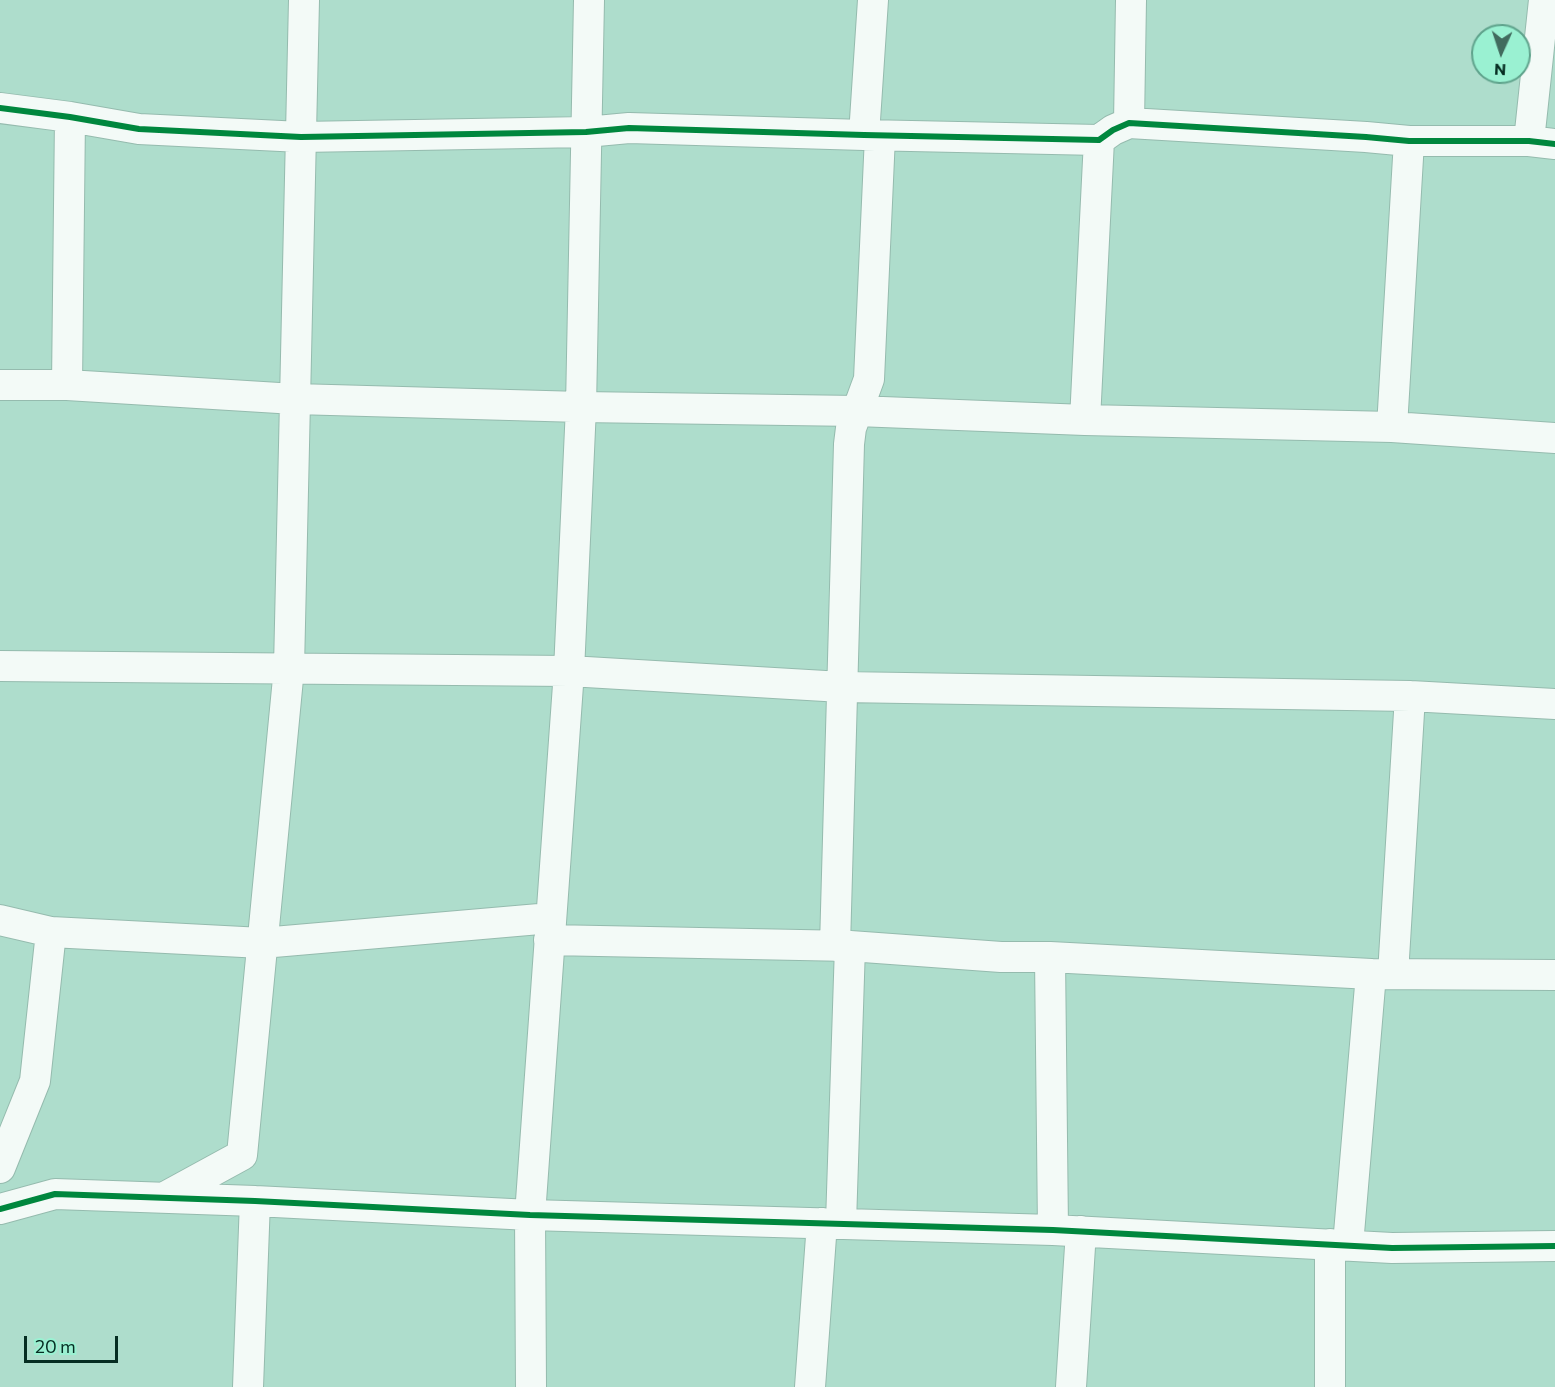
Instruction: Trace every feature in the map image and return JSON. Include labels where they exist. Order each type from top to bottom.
[{"type":"street","points":[[165,1197],[242,1155],[289,668],[304,0]]},
{"type":"street","points":[[531,1387],[530,1215],[569,671],[581,407],[589,0]]},
{"type":"street","points":[[810,1387],[832,1223],[842,946],[842,687],[849,444],[851,428],[866,390],[870,368],[873,0]]},
{"type":"street","points":[[1129,123],[1131,0]]},
{"type":"street","points":[[0,108],[139,129],[301,137],[586,132],[629,128],[1099,140],[1129,123],[1409,141],[1542,143],[1544,0]]},
{"type":"street","points":[[67,385],[70,117]]},
{"type":"street","points":[[1085,420],[1099,140]]},
{"type":"street","points":[[1392,427],[1409,141]]},
{"type":"street","points":[[0,385],[67,385],[295,399],[581,407],[857,411],[1085,420],[1392,427],[1555,438]]},
{"type":"street","points":[[0,666],[569,671],[842,687],[1410,696],[1555,704]]},
{"type":"street","points":[[1330,1387],[1339,1245],[1382,974],[1410,696]]},
{"type":"street","points":[[0,920],[51,932],[262,943],[550,929],[1001,957],[1050,957],[1382,974],[1555,975]]},
{"type":"street","points":[[0,1168],[35,1081],[51,932]]},
{"type":"street","points":[[1050,957],[1067,1231],[1071,1387]]},
{"type":"street","points":[[0,1209],[55,1194],[165,1197],[530,1215],[1067,1231],[1392,1248],[1555,1246]]},
{"type":"street","points":[[248,1387],[255,1201]]},
{"type":"cycle path","points":[[0,108],[139,129],[301,137],[586,132],[629,128],[1099,140],[1129,123],[1409,141],[1529,141],[1555,144]]},
{"type":"cycle path","points":[[0,1209],[55,1194],[255,1201],[530,1215],[1053,1230],[1392,1248],[1555,1246]]}]
